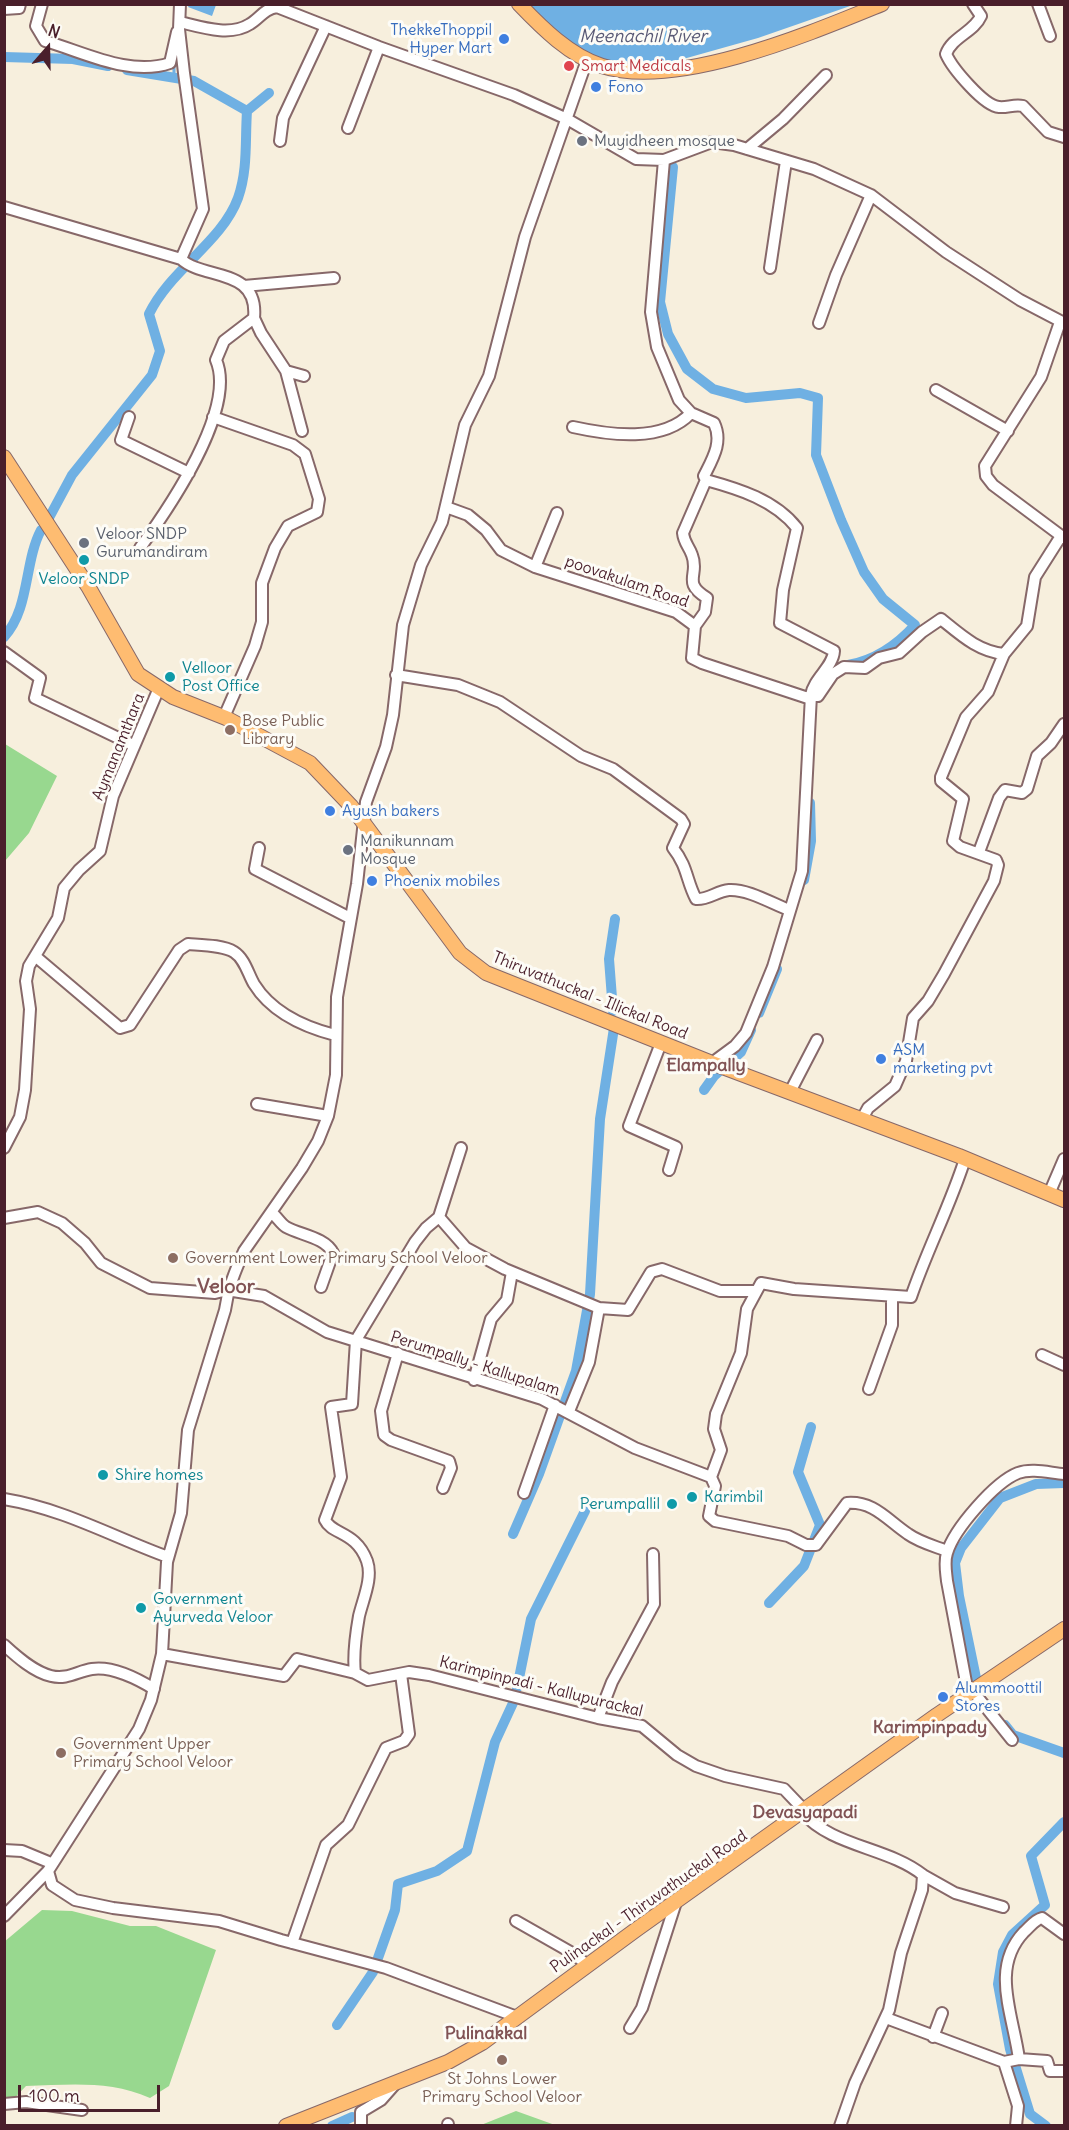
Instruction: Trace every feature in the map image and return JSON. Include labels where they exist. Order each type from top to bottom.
[{"type":"main road","points":[[519,4],[562,43],[587,60],[617,70],[638,73],[711,64],[736,58],[882,4]]},
{"type":"main road","name":"Thiruvathuckal - Illickal Road","points":[[4,457],[89,588],[131,666],[148,683],[179,700],[224,717],[306,760],[336,789],[364,823],[460,953],[470,963],[486,973],[661,1043],[965,1159],[1065,1200]]},
{"type":"main road","name":"Pulinackal - Thiruvathuckal Road","points":[[286,2126],[400,2079],[448,2062],[470,2051],[975,1688],[1065,1629]]},
{"type":"street","points":[[4,9],[19,8],[20,4]]},
{"type":"street","points":[[42,4],[36,26],[45,41],[118,65],[158,67],[170,63],[179,26]]},
{"type":"street","points":[[180,4],[179,26],[203,209],[184,262]]},
{"type":"street","points":[[973,4],[981,16],[978,22],[949,47],[946,54],[952,66],[985,100],[1000,108],[1023,106],[1048,132],[1065,137]]},
{"type":"street","points":[[1038,4],[1050,36]]},
{"type":"street","points":[[179,26],[213,30],[247,27],[266,9],[277,7],[379,47],[514,95],[567,119],[636,159],[664,160],[712,142],[747,149],[813,170],[871,195],[946,252],[1020,300],[1062,322],[1041,377],[985,466],[986,476],[993,485],[1063,537],[1035,577],[1027,626],[1004,654],[988,692],[966,717],[941,777],[941,781],[947,788],[963,799],[953,834],[956,844],[980,852],[996,860],[998,865],[984,903],[928,1001],[913,1018],[906,1061],[895,1086],[868,1108],[862,1119]]},
{"type":"street","points":[[280,141],[283,118],[326,26]]},
{"type":"street","points":[[348,128],[379,47]]},
{"type":"street","points":[[4,1916],[50,1867],[139,1729],[154,1689],[162,1654],[168,1557],[181,1514],[188,1430],[225,1310],[227,1290],[244,1251],[272,1213],[318,1141],[328,1116],[336,1076],[337,997],[366,802],[390,726],[403,625],[421,565],[447,507],[465,425],[489,376],[525,237],[587,60]]},
{"type":"street","points":[[747,149],[783,119],[826,75]]},
{"type":"street","points":[[664,160],[651,312],[657,347],[679,400],[691,413],[714,423],[719,434],[718,443],[704,476],[706,480],[683,533],[684,542],[694,558],[691,581],[696,591],[707,598],[705,612],[695,626]]},
{"type":"street","points":[[770,268],[786,161]]},
{"type":"street","points":[[819,322],[836,275],[871,195]]},
{"type":"street","points":[[4,207],[217,272],[244,286],[334,278]]},
{"type":"street","points":[[244,286],[255,308],[254,318],[261,333],[286,371],[302,431]]},
{"type":"street","points":[[140,548],[172,504],[189,473],[213,417],[222,374],[216,360],[224,341],[254,318]]},
{"type":"street","points":[[286,371],[304,376]]},
{"type":"street","points":[[936,390],[1008,431]]},
{"type":"street","points":[[573,427],[622,434],[663,430],[680,425],[691,413]]},
{"type":"street","points":[[129,417],[121,440],[189,473]]},
{"type":"street","points":[[213,417],[293,445],[305,454],[319,499],[317,512],[288,526],[274,548],[262,583],[262,622],[224,717]]},
{"type":"street","points":[[706,480],[756,497],[785,513],[797,528],[783,590],[780,623],[833,648],[834,651],[834,657],[813,686],[805,857],[773,967],[746,1033],[720,1066]]},
{"type":"street","name":"poovakulam Road","points":[[447,507],[468,515],[486,530],[501,550],[536,567],[676,612],[695,626],[692,658],[814,696]]},
{"type":"street","points":[[536,567],[557,513]]},
{"type":"street","points":[[814,696],[838,671],[844,668],[865,668],[879,658],[899,653],[922,632],[941,619],[973,645],[988,652],[1004,654]]},
{"type":"street","points":[[4,652],[40,678],[35,698],[134,745]]},
{"type":"street","points":[[396,675],[458,685],[500,702],[581,756],[613,769],[681,819],[684,824],[673,848],[684,862],[691,890],[696,899],[703,900],[727,890],[740,891],[789,909]]},
{"type":"street","name":"Aymanamthara","points":[[4,1148],[20,1117],[25,1090],[30,1009],[26,981],[28,966],[58,918],[64,888],[79,870],[100,851],[113,796],[159,688]]},
{"type":"street","points":[[980,852],[999,798],[1005,790],[1022,793],[1027,789],[1037,756],[1051,743],[1065,724]]},
{"type":"street","points":[[259,848],[255,869],[350,918]]},
{"type":"street","points":[[35,956],[120,1028],[130,1025],[179,950],[188,944],[234,952],[254,985],[272,1006],[307,1027],[336,1035]]},
{"type":"street","points":[[790,1092],[817,1040]]},
{"type":"street","points":[[661,1043],[629,1126],[676,1146],[669,1170]]},
{"type":"street","points":[[257,1104],[328,1116]]},
{"type":"street","points":[[355,1673],[358,1620],[368,1582],[369,1568],[360,1545],[351,1537],[330,1527],[325,1520],[341,1477],[331,1407],[352,1404],[356,1340],[416,1242],[426,1228],[439,1217],[460,1148]]},
{"type":"street","points":[[947,1551],[910,1536],[868,1504],[858,1502],[847,1503],[816,1545],[806,1545],[788,1536],[715,1521],[709,1516],[715,1486],[711,1477],[721,1450],[714,1429],[716,1414],[741,1353],[747,1309],[755,1291],[761,1283],[794,1288],[911,1297],[922,1265],[951,1203],[965,1159]]},
{"type":"street","points":[[1049,1194],[1065,1160]]},
{"type":"street","name":"Perumpally - Kallupalam","points":[[4,1218],[38,1212],[62,1223],[85,1243],[100,1263],[150,1288],[215,1293],[227,1290],[264,1296],[327,1332],[555,1404],[635,1448],[711,1477]]},
{"type":"street","points":[[272,1213],[285,1226],[303,1232],[330,1247],[333,1252],[321,1287]]},
{"type":"street","points":[[439,1217],[466,1248],[512,1272],[592,1304],[628,1310],[651,1272],[662,1269],[720,1291],[755,1291]]},
{"type":"street","points":[[474,1380],[490,1319],[507,1300],[512,1272]]},
{"type":"street","points":[[869,1389],[892,1325],[892,1297]]},
{"type":"street","points":[[568,1411],[589,1362],[592,1304]]},
{"type":"street","points":[[398,1353],[381,1411],[384,1435],[391,1440],[449,1461],[450,1468],[443,1488]]},
{"type":"street","points":[[1042,1355],[1065,1365]]},
{"type":"street","points":[[524,1493],[555,1404]]},
{"type":"street","points":[[1012,1740],[975,1688],[947,1581],[945,1564],[947,1551],[979,1504],[1004,1480],[1020,1472],[1065,1474]]},
{"type":"street","points":[[4,1499],[33,1503],[111,1531],[168,1557]]},
{"type":"street","points":[[598,1718],[612,1682],[654,1604],[653,1554]]},
{"type":"street","points":[[4,1645],[36,1669],[52,1676],[68,1677],[100,1669],[131,1677],[154,1689]]},
{"type":"street","name":"Karimpinpadi - Kallupurackal","points":[[162,1654],[284,1677],[297,1659],[355,1673],[368,1680],[417,1673],[478,1685],[598,1718],[642,1726],[677,1755],[696,1766],[734,1778],[784,1789],[814,1826],[904,1863],[956,1893],[1003,1907]]},
{"type":"street","points":[[292,1943],[326,1845],[348,1824],[386,1748],[404,1741],[409,1734],[401,1674]]},
{"type":"street","points":[[4,1850],[22,1851],[50,1867]]},
{"type":"street","points":[[50,1867],[52,1885],[75,1900],[113,1908],[219,1920],[292,1943],[386,1968],[517,2017]]},
{"type":"street","points":[[840,2126],[855,2083],[886,2018],[902,1953],[922,1890],[923,1875]]},
{"type":"street","points":[[630,2028],[642,2008],[676,1902]]},
{"type":"street","points":[[1017,2059],[1006,1988],[1008,1953],[1035,1921],[1042,1917],[1065,1934]]},
{"type":"street","points":[[516,1921],[574,1954],[587,1965]]},
{"type":"street","points":[[933,2037],[942,2013]]},
{"type":"street","points":[[886,2018],[1004,2062],[1017,2059],[1047,2061],[1050,2071],[1065,2071]]},
{"type":"street","points":[[1004,2062],[1018,2106],[1016,2126]]},
{"type":"street","points":[[361,2126],[361,2112],[381,2100],[400,2079]]},
{"type":"street","points":[[4,2104],[26,2102],[82,2110]]},
{"type":"green space","points":[[5,744],[57,776],[29,833],[5,861]]},
{"type":"green space","points":[[42,1910],[72,1911],[130,1926],[156,1926],[216,1950],[169,2086],[150,2098],[135,2092],[104,2086],[26,2086],[5,2108],[4,1942]]},
{"type":"green space","points":[[516,2111],[555,2125],[481,2125]]},
{"type":"water","points":[[189,4],[216,5],[212,16],[188,7]]},
{"type":"water","name":"Meenachil River","points":[[526,5],[853,5],[758,38],[644,70],[599,64],[569,43]]},
{"type":"waterway","points":[[4,57],[73,59],[108,66]]},
{"type":"waterway","points":[[174,64],[174,78]]},
{"type":"waterway","points":[[127,70],[194,81],[247,111]]},
{"type":"waterway","points":[[50,516],[72,475],[152,375],[160,351],[149,314],[158,298],[230,214],[238,198],[243,177],[247,111],[269,93]]},
{"type":"waterway","points":[[673,167],[660,302],[668,334],[687,369],[713,389],[746,398],[800,393],[818,398],[816,455],[841,520],[864,572],[883,599],[915,625],[885,651],[848,665]]},
{"type":"waterway","points":[[4,637],[12,626],[23,599],[32,556],[41,530]]},
{"type":"waterway","points":[[804,880],[811,841],[810,803]]},
{"type":"waterway","points":[[613,1011],[609,959],[615,919]]},
{"type":"waterway","points":[[759,1013],[777,969]]},
{"type":"waterway","points":[[513,1534],[539,1474],[576,1371],[590,1294],[600,1119],[614,1028]]},
{"type":"waterway","points":[[704,1090],[714,1076],[741,1052],[751,1030]]},
{"type":"waterway","points":[[769,1603],[804,1566],[820,1525],[798,1472],[811,1427]]},
{"type":"waterway","points":[[976,1678],[959,1596],[955,1563],[961,1548],[1000,1498],[1036,1484],[1064,1483]]},
{"type":"waterway","points":[[517,1688],[531,1619],[585,1511]]},
{"type":"waterway","points":[[378,1958],[395,1910],[398,1884],[437,1871],[467,1851],[495,1742],[513,1703]]},
{"type":"waterway","points":[[1005,1725],[1013,1735],[1064,1753]]},
{"type":"waterway","points":[[1046,2126],[1030,2114],[1010,2049],[998,1984],[1003,1952],[1012,1935],[1045,1905],[1031,1856],[1064,1822]]},
{"type":"waterway","points":[[337,2025],[373,1972]]},
{"type":"waterway","points":[[332,2126],[352,2117]]},
{"type":"place","name":"ThekkeThoppil Hyper Mart","points":[[504,39]]},
{"type":"place","name":"Smart Medicals","points":[[569,66]]},
{"type":"place","name":"Fono","points":[[596,87]]},
{"type":"place","name":"Muyidheen mosque","points":[[582,141]]},
{"type":"place","name":"Veloor SNDP Gurumandiram","points":[[84,543]]},
{"type":"place","name":"Veloor SNDP","points":[[84,560]]},
{"type":"place","name":"Velloor Post Office","points":[[170,677]]},
{"type":"place","name":"Bose Public Library","points":[[230,730]]},
{"type":"place","name":"Ayush bakers","points":[[330,811]]},
{"type":"place","name":"Manikunnam Mosque","points":[[348,850]]},
{"type":"place","name":"Phoenix mobiles","points":[[372,881]]},
{"type":"place","name":"ASM marketing pvt","points":[[881,1059]]},
{"type":"place","name":"Government Lower Primary School Veloor","points":[[173,1258]]},
{"type":"place","name":"Shire homes","points":[[103,1475]]},
{"type":"place","name":"Karimbil","points":[[692,1497]]},
{"type":"place","name":"Perumpallil","points":[[672,1504]]},
{"type":"place","name":"Government Ayurveda Veloor","points":[[141,1608]]},
{"type":"place","name":"Alummoottil Stores","points":[[943,1697]]},
{"type":"place","name":"Government Upper Primary School Veloor","points":[[61,1753]]},
{"type":"place","name":"St Johns Lower Primary School Veloor","points":[[502,2060]]},
{"type":"district","name":"Elampally","points":[[706,1066]]},
{"type":"district","name":"Veloor","points":[[226,1287]]},
{"type":"district","name":"Karimpinpady","points":[[930,1728]]},
{"type":"district","name":"Devasyapadi","points":[[805,1813]]},
{"type":"district","name":"Pulinakkal","points":[[486,2034]]}]
